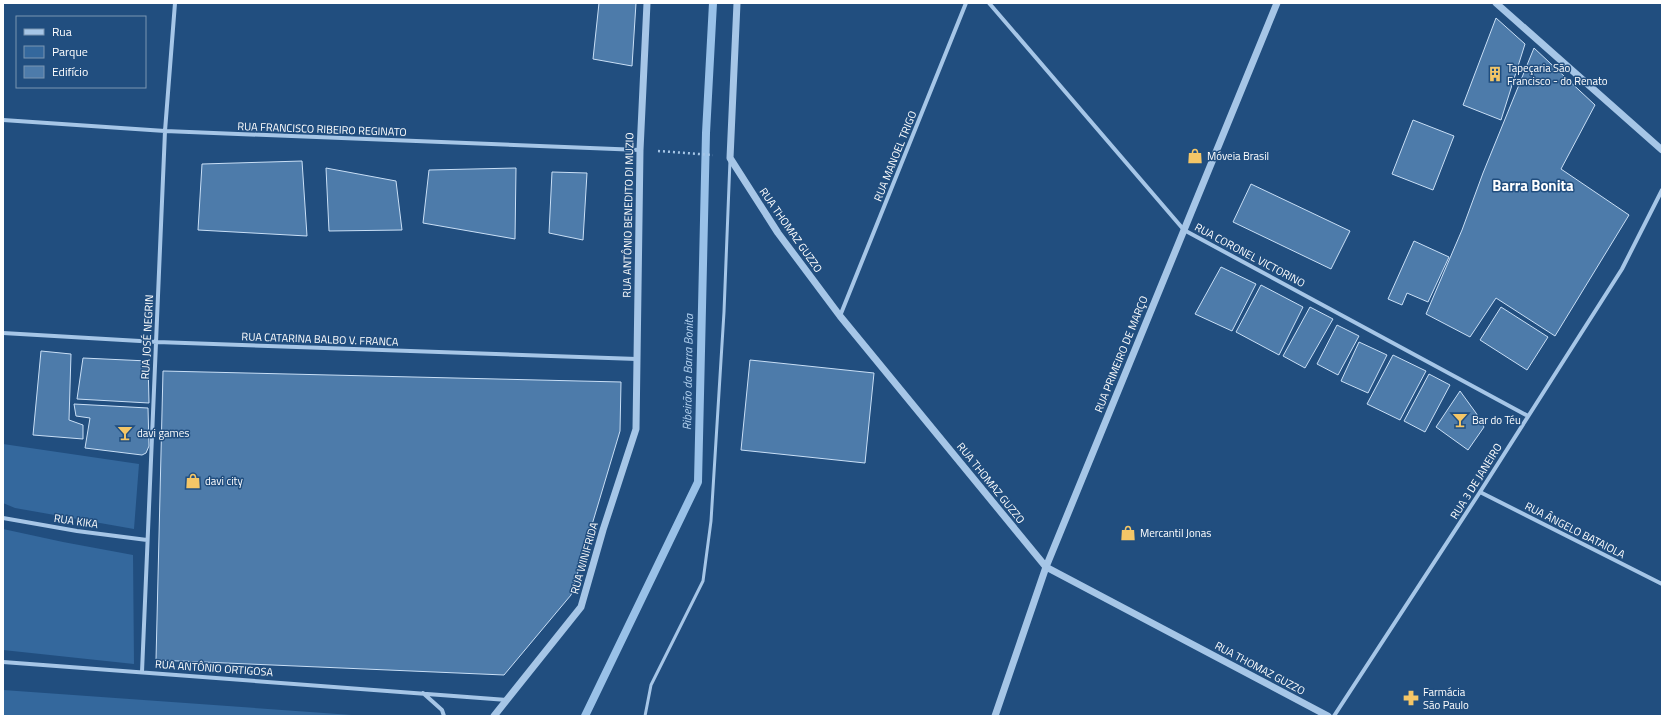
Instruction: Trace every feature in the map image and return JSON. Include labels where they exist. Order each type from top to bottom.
[{"type":"street","name":"RUA JOSÉ NEGRIN","points":[[142,672],[165,131],[175,3]]},
{"type":"street","name":"RUA ANTÔNIO BENEDITO DI MUZIO","points":[[636,429],[640,150],[647,3]]},
{"type":"street","points":[[730,158],[737,3]]},
{"type":"street","name":"RUA MANOEL TRIGO","points":[[840,316],[966,3]]},
{"type":"street","name":"RUA CORONEL VICTORINO","points":[[989,3],[1184,230],[1528,416]]},
{"type":"street","name":"RUA PRIMEIRO DE MARÇO","points":[[995,716],[1046,567],[1277,3]]},
{"type":"street","points":[[1496,3],[1662,150]]},
{"type":"street","name":"RUA FRANCISCO RIBEIRO REGINATO","points":[[3,120],[165,131],[640,150]]},
{"type":"street","name":"RUA THOMAZ GUZZO","points":[[730,158],[778,233],[840,316],[1046,567],[1328,716]]},
{"type":"street","name":"RUA 3 DE JANEIRO","points":[[1334,716],[1480,492],[1622,269],[1662,190]]},
{"type":"street","name":"RUA CATARINA BALBO V. FRANCA","points":[[3,333],[157,342],[637,359]]},
{"type":"street","name":"RUA WINIFRIDA","points":[[494,716],[581,606],[603,530],[636,429]]},
{"type":"street","name":"RUA ÂNGELO BATAIOLA","points":[[1480,492],[1662,584]]},
{"type":"street","name":"RUA KIKA","points":[[3,518],[77,531],[147,540]]},
{"type":"street","name":"RUA ANTÔNIO ORTIGOSA","points":[[3,662],[507,700]]},
{"type":"street","points":[[423,693],[442,710],[444,716]]},
{"type":"lane","points":[[645,716],[651,685],[703,581],[712,521],[724,312],[730,158]]},
{"type":"path","points":[[665,151],[712,155]]},
{"type":"green space","points":[[3,444],[139,464],[134,529],[15,508],[3,503]]},
{"type":"green space","points":[[3,529],[133,555],[134,664],[3,650]]},
{"type":"green space","points":[[3,690],[366,716],[3,716]]},
{"type":"building","points":[[599,3],[636,3],[632,66],[593,59]]},
{"type":"building","name":"Tapeçaria São Francisco - do Renato","points":[[1496,18],[1525,44],[1501,120],[1463,105]]},
{"type":"building","points":[[1534,48],[1595,105],[1561,169],[1629,215],[1555,336],[1496,298],[1470,337],[1426,314],[1462,230],[1483,173]]},
{"type":"building","points":[[1413,120],[1454,136],[1433,190],[1392,174]]},
{"type":"building","points":[[302,161],[307,236],[198,230],[202,164]]},
{"type":"building","points":[[326,168],[396,181],[402,230],[329,231]]},
{"type":"building","points":[[516,168],[515,239],[423,223],[429,170]]},
{"type":"building","points":[[552,172],[587,173],[583,240],[549,233]]},
{"type":"building","points":[[1251,184],[1350,231],[1331,269],[1233,222]]},
{"type":"building","points":[[1414,241],[1449,257],[1428,302],[1407,293],[1402,305],[1388,299]]},
{"type":"building","points":[[1221,267],[1256,284],[1232,331],[1195,314]]},
{"type":"building","points":[[1261,285],[1303,307],[1279,355],[1236,332]]},
{"type":"building","points":[[1310,307],[1333,319],[1305,368],[1283,356]]},
{"type":"building","points":[[1501,307],[1548,337],[1527,370],[1480,340]]},
{"type":"building","points":[[1337,325],[1359,336],[1338,375],[1317,364]]},
{"type":"building","points":[[1359,342],[1387,355],[1368,393],[1341,381]]},
{"type":"building","points":[[41,351],[71,354],[69,420],[83,425],[83,439],[33,435]]},
{"type":"building","points":[[1393,355],[1426,371],[1400,420],[1367,404]]},
{"type":"building","points":[[83,358],[148,361],[149,403],[77,399]]},
{"type":"building","points":[[750,360],[874,373],[865,463],[741,450]]},
{"type":"building","points":[[163,371],[621,382],[620,431],[571,595],[504,675],[156,660]]},
{"type":"building","points":[[1429,374],[1450,385],[1425,432],[1404,421]]},
{"type":"building","name":"Bar do Téu","points":[[1460,391],[1484,427],[1468,450],[1436,427]]},
{"type":"building","points":[[74,404],[148,408],[149,446],[146,453],[142,455],[85,448],[90,418],[76,416]]},
{"type":"waterway","name":"Ribeirão da Barra Bonita","points":[[585,716],[698,482],[706,133],[713,3]]},
{"type":"place","name":"Tapeçaria São Francisco - do Renato","points":[[1495,74]]},
{"type":"place","name":"Móveia Brasil","points":[[1195,156]]},
{"type":"place","name":"Bar do Téu","points":[[1460,420]]},
{"type":"place","name":"davi games","points":[[125,433]]},
{"type":"place","name":"davi city","points":[[193,481]]},
{"type":"place","name":"Mercantil Jonas","points":[[1128,533]]},
{"type":"place","name":"Farmácia São Paulo","points":[[1411,698]]},
{"type":"district","name":"Barra Bonita","points":[[1533,186]]}]
